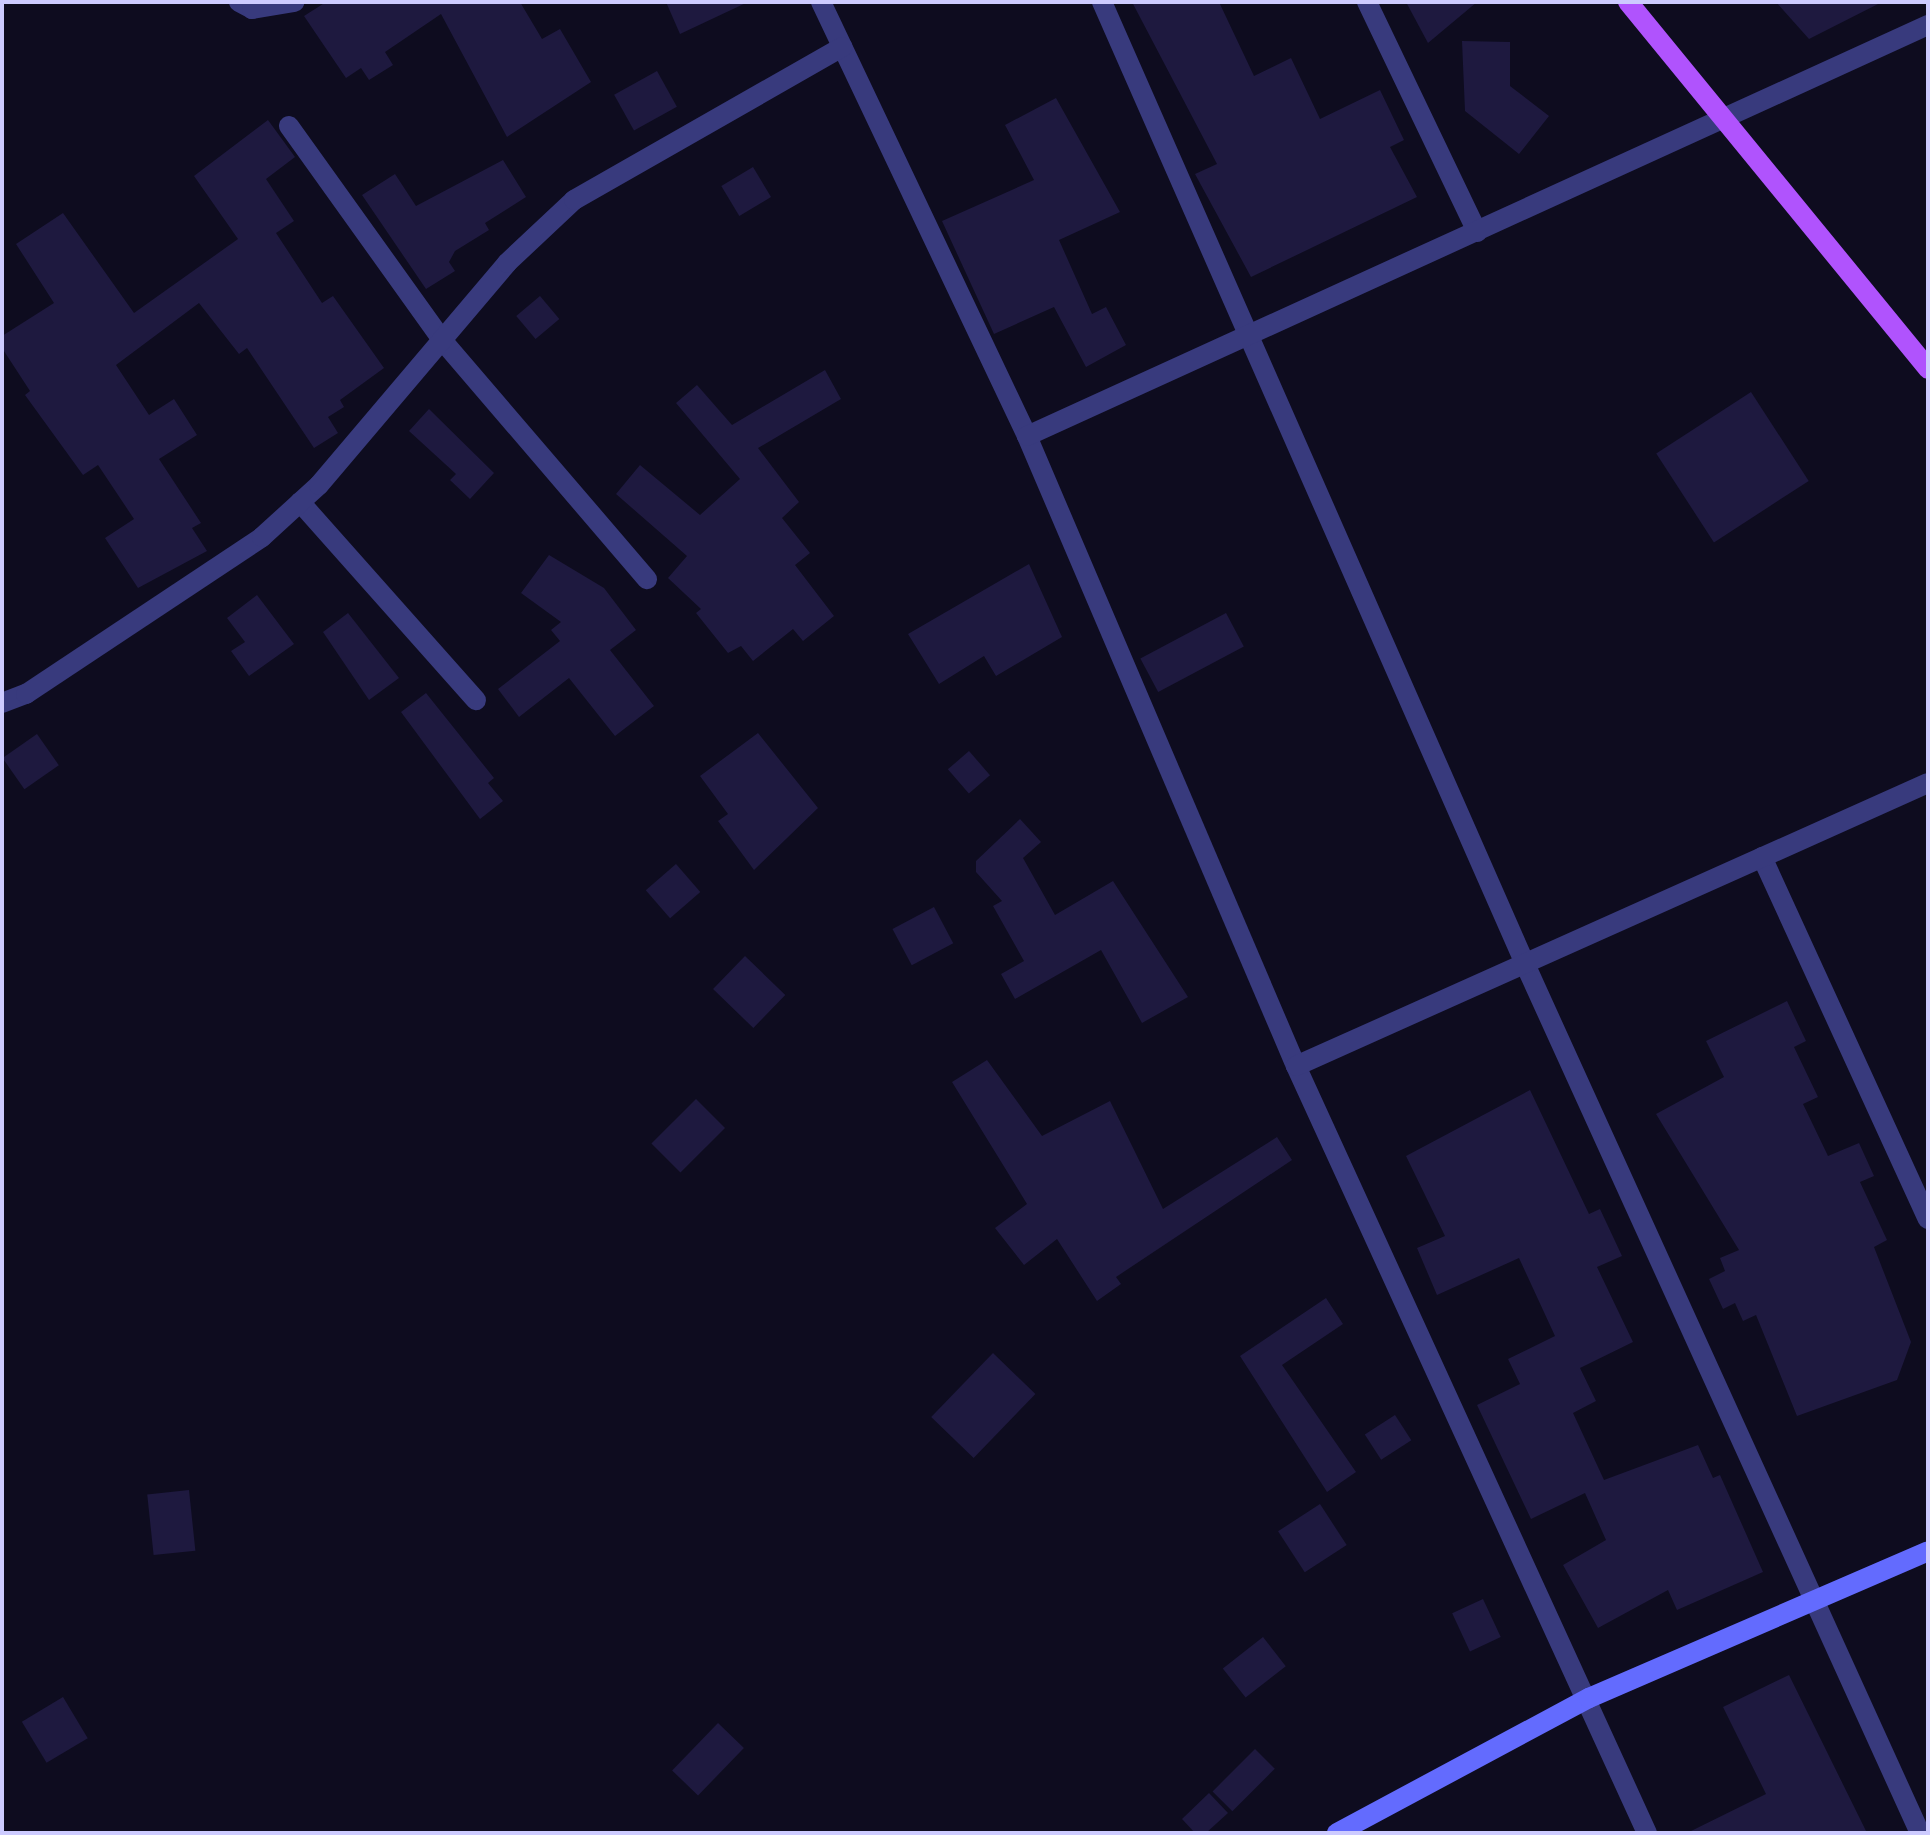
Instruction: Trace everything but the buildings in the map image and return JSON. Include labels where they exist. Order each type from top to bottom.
[{"type":"main road","points":[[1628,2],[1722,123],[1928,369]]},
{"type":"street","points":[[239,2],[252,9],[294,2]]},
{"type":"street","points":[[821,2],[1027,436],[1296,1066],[1589,1698],[1647,1833]]},
{"type":"street","points":[[1102,2],[1251,331],[1525,964],[1817,1600],[1920,1833]]},
{"type":"street","points":[[1367,2],[1477,232]]},
{"type":"street","points":[[1027,436],[1251,331],[1722,123],[1928,25]]},
{"type":"street","points":[[2,703],[114,637],[262,537],[300,502],[442,340],[574,200],[842,47]]},
{"type":"street","points":[[289,126],[442,340],[647,579]]},
{"type":"street","points":[[300,502],[476,700]]},
{"type":"street","points":[[1296,1066],[1928,783]]},
{"type":"street","points":[[1762,857],[1928,1219]]},
{"type":"street","points":[[1337,1833],[1589,1698],[1928,1551]]}]
